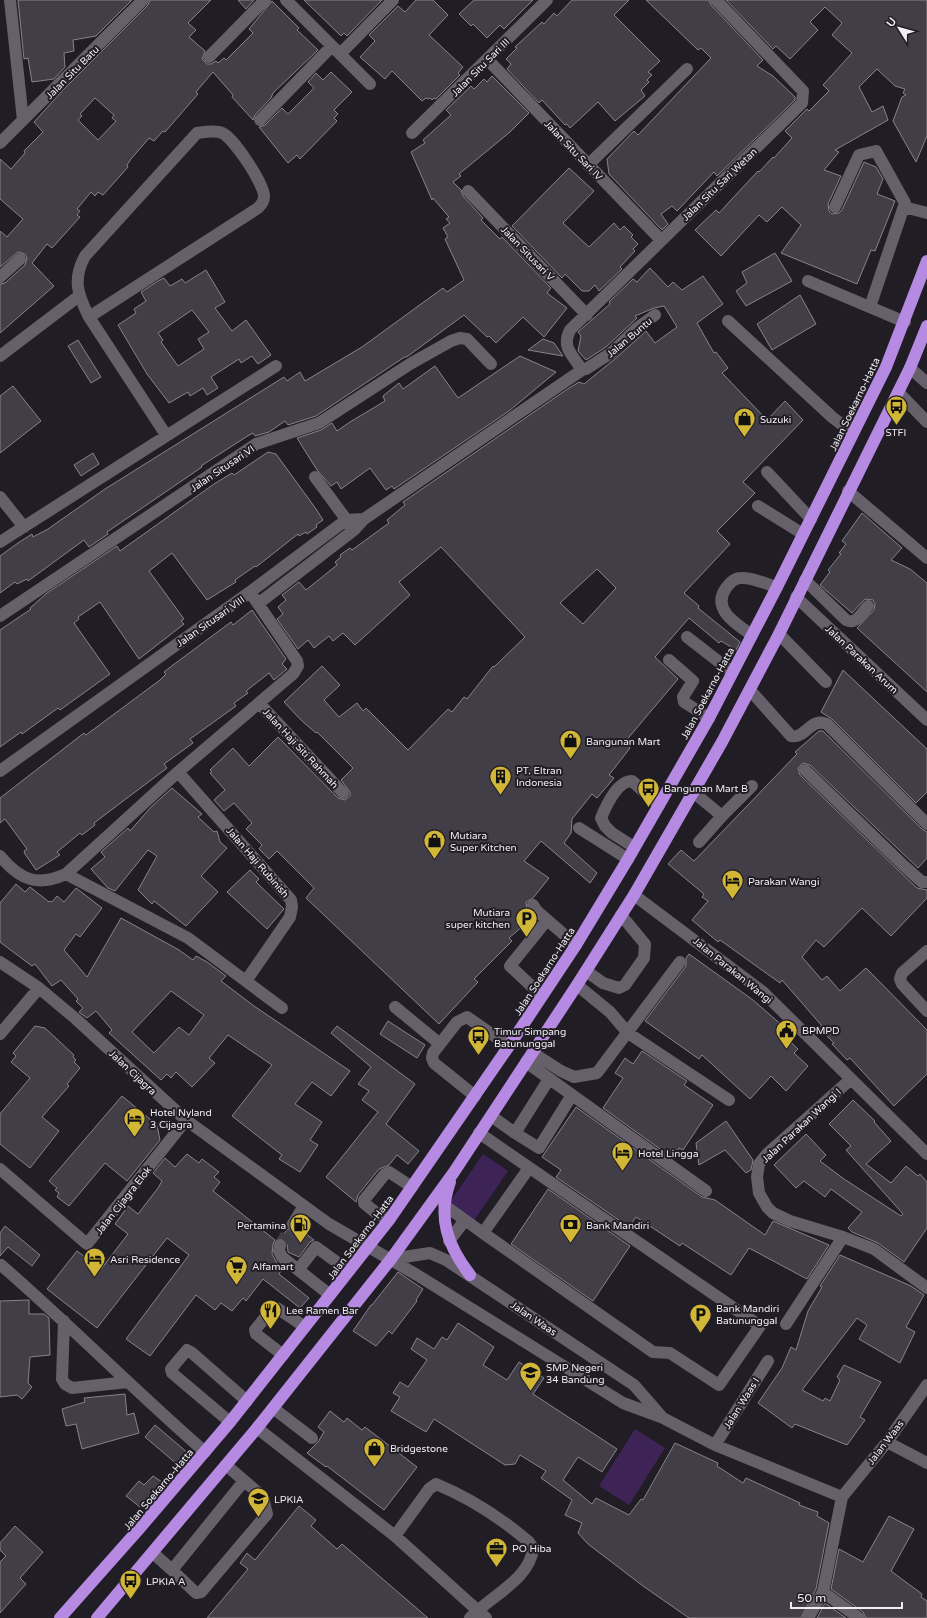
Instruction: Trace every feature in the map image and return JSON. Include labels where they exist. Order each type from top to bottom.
[{"type":"highway","name":"Jalan Soekarno-Hatta","points":[[60,1618],[230,1422],[389,1220],[509,1046],[576,945],[628,859],[709,718],[777,587],[886,367],[905,322],[927,261]]},
{"type":"highway","points":[[97,1618],[274,1408],[391,1259],[454,1172],[586,971],[634,895],[750,690],[910,368],[927,326]]},
{"type":"highway","points":[[454,1172],[444,1205],[449,1241],[455,1255],[470,1275]]},
{"type":"street","points":[[10,0],[24,120]]},
{"type":"street","name":"Jalan Situ Batu","points":[[0,143],[143,0]]},
{"type":"street","points":[[209,57],[265,0]]},
{"type":"street","points":[[286,0],[370,84]]},
{"type":"street","points":[[260,120],[393,0]]},
{"type":"street","name":"Jalan Situ Sari III","points":[[412,133],[488,60],[547,0]]},
{"type":"street","name":"Jalan Situ Sari Wetan","points":[[582,370],[567,348],[566,338],[570,330],[802,103],[803,91],[716,0]]},
{"type":"street","name":"Jalan Situ Sari IV","points":[[488,60],[661,240]]},
{"type":"street","points":[[588,164],[687,69]]},
{"type":"street","points":[[89,317],[258,208],[262,203],[264,199],[264,192],[254,171],[227,135],[216,131],[197,133],[85,256],[80,266],[77,278],[79,296],[89,317],[166,436]]},
{"type":"street","points":[[835,207],[859,155],[874,151],[877,152],[904,200],[904,207],[870,307]]},
{"type":"street","name":"Jalan Situsari V","points":[[468,191],[587,315]]},
{"type":"street","points":[[904,207],[927,213]]},
{"type":"street","points":[[0,277],[20,259]]},
{"type":"street","points":[[808,281],[905,322]]},
{"type":"street","points":[[0,356],[79,296]]},
{"type":"street","name":"Jalan Buntu","points":[[259,603],[354,530],[364,519],[582,370],[611,353],[637,328],[655,315]]},
{"type":"street","points":[[728,321],[832,417],[853,433]]},
{"type":"street","name":"Jalan Situsari VI","points":[[0,616],[256,444],[319,423],[410,364],[451,341],[460,338],[467,339],[491,364]]},
{"type":"street","points":[[0,542],[276,366]]},
{"type":"street","points":[[910,368],[927,383]]},
{"type":"street","points":[[898,392],[927,422]]},
{"type":"street","points":[[767,472],[811,519]]},
{"type":"street","points":[[315,477],[354,530]]},
{"type":"street","points":[[848,492],[927,558]]},
{"type":"street","points":[[0,497],[24,527]]},
{"type":"street","points":[[758,506],[803,534]]},
{"type":"street","points":[[250,592],[346,520],[364,519]]},
{"type":"street","points":[[752,635],[727,616],[722,607],[721,600],[725,589],[732,581],[741,578],[777,587]]},
{"type":"street","points":[[805,580],[846,620],[851,623],[855,622],[868,606]]},
{"type":"street","name":"Jalan Situsari VIII","points":[[0,771],[250,592],[259,603],[297,661],[298,666],[293,674],[178,772],[66,874]]},
{"type":"street","name":"Jalan Parakan Arum","points":[[796,597],[927,720]]},
{"type":"street","points":[[779,634],[826,682]]},
{"type":"street","points":[[687,637],[732,672]]},
{"type":"street","points":[[669,660],[693,681],[683,697],[684,702],[709,718]]},
{"type":"street","points":[[750,690],[791,736],[799,735],[816,723],[822,722],[827,724],[927,824]]},
{"type":"street","name":"Jalan Haji Siti Rahmah","points":[[259,703],[343,793]]},
{"type":"street","points":[[805,770],[922,882],[927,882]]},
{"type":"street","name":"Jalan Haji Rubinish","points":[[178,772],[291,900],[292,907],[290,917],[246,982]]},
{"type":"street","points":[[634,847],[605,826],[601,818],[604,811],[620,785],[626,781],[632,781],[659,805]]},
{"type":"street","points":[[699,842],[752,786]]},
{"type":"street","points":[[693,792],[722,816]]},
{"type":"street","points":[[579,828],[628,859]]},
{"type":"street","points":[[0,856],[14,871],[34,880],[44,881],[66,874],[188,938],[282,1008]]},
{"type":"street","name":"Jalan Parakan Wangi","points":[[634,895],[763,992],[927,1154]]},
{"type":"street","points":[[533,905],[537,911],[576,945]]},
{"type":"street","points":[[586,971],[603,983],[619,988],[625,984],[644,958],[645,944],[621,916]]},
{"type":"street","points":[[542,996],[510,966],[547,920]]},
{"type":"street","points":[[927,951],[902,973],[900,979],[902,984],[927,1011]]},
{"type":"street","name":"Jalan Cijagra","points":[[0,962],[39,988],[76,1019],[186,1120],[304,1206],[368,1247]]},
{"type":"street","points":[[530,1058],[574,1077],[597,1073],[680,962]]},
{"type":"street","points":[[577,985],[610,1012],[628,1033],[729,1100]]},
{"type":"street","points":[[0,1034],[39,988]]},
{"type":"street","points":[[395,1007],[440,1044]]},
{"type":"street","points":[[475,1096],[434,1063],[432,1058],[433,1053],[457,1022],[466,1017],[509,1046]]},
{"type":"street","points":[[530,1058],[549,1079],[706,1191]]},
{"type":"street","points":[[515,1132],[549,1079]]},
{"type":"street","name":"Jalan Parakan Wangi I","points":[[851,1079],[767,1154],[759,1164],[757,1177],[759,1193],[767,1207],[773,1213],[790,1221],[843,1237],[874,1249],[927,1288]]},
{"type":"street","points":[[491,1116],[540,1148],[572,1096]]},
{"type":"street","name":"Jalan Cijagra Elok","points":[[0,1169],[87,1244],[186,1120]]},
{"type":"street","points":[[444,1205],[653,1352],[670,1353],[719,1385],[760,1326],[479,1133]]},
{"type":"street","points":[[483,1233],[529,1168]]},
{"type":"street","points":[[389,1220],[375,1212],[364,1203],[364,1200],[384,1174],[389,1172],[412,1187]]},
{"type":"street","points":[[293,1224],[304,1206]]},
{"type":"street","points":[[449,1241],[465,1220]]},
{"type":"street","points":[[786,1324],[843,1237]]},
{"type":"street","points":[[280,1245],[279,1251],[282,1257],[330,1295]]},
{"type":"street","points":[[298,1270],[316,1247],[349,1271]]},
{"type":"street","name":"Jalan Waas","points":[[368,1247],[391,1259],[623,1403],[661,1417],[715,1445],[842,1497]]},
{"type":"street","name":"Jalan Waas","points":[[391,1259],[430,1253],[446,1260],[634,1385],[661,1417]]},
{"type":"street","points":[[0,1265],[64,1321],[205,1452]]},
{"type":"street","points":[[283,1355],[256,1334],[255,1330],[271,1310],[276,1308],[305,1327]]},
{"type":"street","points":[[64,1321],[62,1379],[65,1384],[72,1388],[128,1382]]},
{"type":"street","points":[[230,1422],[172,1373],[171,1369],[183,1353],[187,1350],[191,1352],[247,1401]]},
{"type":"street","name":"Jalan Waas I","points":[[715,1445],[768,1361]]},
{"type":"street","name":"Jalan Waas","points":[[808,1618],[823,1592],[842,1497],[887,1442],[926,1386]]},
{"type":"street","points":[[274,1408],[312,1438]]},
{"type":"street","points":[[257,1428],[394,1536],[478,1616],[520,1575],[532,1560],[533,1548],[528,1542],[488,1511],[436,1484],[429,1489],[394,1536]]},
{"type":"street","points":[[887,1442],[927,1463]]},
{"type":"street","points":[[153,1553],[196,1593],[200,1592],[267,1514],[263,1497],[226,1465]]},
{"type":"street","points":[[172,1570],[244,1481]]},
{"type":"street","points":[[823,1592],[859,1618]]},
{"type":"shaded area","points":[[483,1154],[508,1171],[473,1222],[448,1205]]},
{"type":"shaded area","points":[[635,1429],[665,1448],[629,1505],[599,1486]]},
{"type":"building","points":[[18,0],[132,0],[96,36],[73,40],[74,51],[64,53],[65,67],[54,79],[32,82],[28,58],[24,59]]},
{"type":"building","points":[[150,0],[211,0],[188,23],[196,30],[189,37],[205,51],[202,59],[207,64],[211,64],[216,61],[218,63],[224,58],[226,60],[253,33],[249,29],[272,1],[299,28],[297,30],[318,50],[273,93],[271,98],[255,115],[253,120],[232,97],[233,95],[213,72],[196,92],[198,94],[165,132],[163,131],[154,141],[149,138],[131,159],[127,165],[128,167],[103,195],[98,192],[95,196],[91,192],[77,209],[80,211],[77,215],[80,217],[52,248],[47,244],[32,263],[54,286],[0,333],[0,284],[5,283],[25,265],[27,258],[25,254],[18,252],[0,267],[0,231],[7,237],[23,219],[0,199],[0,159],[11,169],[25,153],[24,151],[43,132],[34,122],[63,90],[148,5]],"holes":[[[95,98],[114,115],[112,118],[116,121],[98,140],[78,120],[82,116],[80,114]]]},
{"type":"building","points":[[238,0],[254,0],[246,9]]},
{"type":"building","points":[[304,0],[382,0],[347,36],[344,33],[341,36]]},
{"type":"building","points":[[416,0],[433,0],[448,15],[429,35],[463,67],[458,73],[460,75],[436,99],[434,98],[432,100],[430,98],[426,98],[422,101],[392,71],[385,79],[360,57],[375,41],[369,35],[398,6],[405,12]]},
{"type":"building","points":[[474,0],[533,0],[504,29],[500,25],[487,38],[473,24],[471,26],[459,14]]},
{"type":"building","points":[[572,0],[629,0],[614,15],[660,61],[648,72],[652,75],[647,80],[649,82],[641,90],[645,96],[615,121],[598,102],[570,128],[567,124],[565,125],[542,100],[539,103],[507,69],[511,64],[506,59],[517,48],[515,47],[542,22],[544,24],[554,13],[557,16]]},
{"type":"building","points":[[646,0],[709,0],[711,5],[763,60],[757,66],[773,76],[795,97],[795,100],[717,176],[714,172],[677,211],[672,206],[661,214],[668,224],[662,230],[609,174],[607,159],[634,131],[638,135],[711,58],[701,48],[698,50]]},
{"type":"building","points":[[726,0],[927,0],[927,136],[916,162],[893,121],[902,97],[906,95],[903,93],[905,89],[895,86],[877,69],[859,87],[872,112],[883,106],[888,120],[835,150],[839,152],[824,170],[841,176],[828,204],[829,211],[832,214],[839,213],[842,210],[864,162],[876,167],[883,179],[877,194],[895,201],[875,251],[871,250],[857,284],[781,253],[801,225],[782,207],[767,222],[759,215],[721,256],[695,230],[716,210],[719,213],[758,171],[759,172],[773,157],[774,158],[792,138],[785,131],[807,109],[809,111],[829,91],[823,85],[852,53],[832,35],[842,23],[825,7],[810,22],[818,30],[790,59],[776,46],[773,49]]},
{"type":"building","points":[[331,72],[352,92],[334,110],[338,114],[334,118],[337,121],[300,159],[297,155],[288,163],[259,127],[265,125],[282,108],[288,114],[314,88],[308,82],[316,73],[323,80]]},
{"type":"building","points":[[492,76],[529,113],[510,132],[459,174],[461,176],[453,182],[461,190],[463,196],[483,218],[481,220],[500,239],[502,237],[551,288],[547,293],[567,308],[544,337],[523,317],[496,343],[489,336],[487,337],[464,315],[408,356],[316,416],[288,425],[285,421],[269,432],[255,436],[253,433],[201,466],[202,467],[107,532],[108,534],[89,547],[84,540],[28,581],[27,579],[17,584],[15,582],[0,593],[0,556],[18,543],[32,534],[33,537],[48,529],[105,489],[284,377],[287,381],[300,372],[305,381],[362,347],[443,288],[447,292],[464,280],[445,239],[448,237],[443,228],[450,223],[446,219],[449,217],[433,198],[432,200],[411,152],[425,143],[423,140],[451,115],[446,110],[471,86],[474,89],[484,79],[487,82]]},
{"type":"building","points":[[569,168],[594,191],[563,223],[589,247],[614,223],[620,230],[624,226],[633,235],[631,237],[638,244],[633,249],[635,251],[620,267],[622,269],[599,291],[595,285],[589,291],[582,291],[565,274],[562,278],[512,226]]},
{"type":"building","points":[[775,253],[792,281],[746,306],[736,291],[747,283],[742,272]]},
{"type":"building","points":[[650,268],[668,287],[673,282],[682,290],[703,276],[723,304],[697,323],[714,353],[716,352],[728,368],[722,373],[767,420],[785,401],[803,420],[743,482],[755,493],[717,531],[730,544],[684,593],[699,606],[698,608],[740,642],[736,650],[721,641],[719,643],[689,618],[655,657],[678,679],[624,743],[630,748],[609,775],[614,778],[597,798],[592,794],[572,819],[571,833],[564,843],[597,873],[590,883],[541,841],[524,861],[549,878],[533,898],[526,902],[527,909],[533,917],[509,938],[512,941],[474,979],[478,982],[439,1024],[306,898],[314,888],[277,851],[269,859],[259,849],[262,845],[246,829],[252,823],[234,803],[224,811],[214,800],[225,790],[210,773],[212,772],[210,770],[233,748],[249,766],[278,737],[338,798],[345,800],[350,796],[350,792],[341,780],[353,768],[317,732],[316,733],[302,721],[284,702],[322,666],[340,685],[324,700],[339,717],[357,703],[363,711],[366,708],[408,750],[448,709],[452,712],[464,697],[467,699],[493,666],[494,667],[525,637],[441,547],[399,582],[410,595],[355,645],[343,633],[333,641],[329,636],[314,648],[308,640],[298,649],[277,619],[283,614],[278,607],[286,600],[282,595],[299,582],[306,590],[337,565],[335,562],[341,557],[340,555],[350,548],[352,550],[389,523],[387,520],[405,505],[403,502],[566,390],[579,382],[584,384],[646,331],[655,343],[677,327],[664,306],[654,308],[635,316],[637,318],[606,347],[586,360],[578,351],[581,336],[578,332],[610,304],[609,302],[633,279],[637,282]],"holes":[[[597,569],[616,588],[583,624],[560,603]]]},
{"type":"building","points":[[206,270],[225,302],[215,308],[232,331],[246,320],[271,355],[258,364],[252,356],[241,363],[239,359],[211,377],[218,388],[207,395],[203,388],[190,396],[188,392],[169,403],[147,374],[118,325],[136,313],[134,309],[146,301],[141,292],[158,281],[164,278],[170,286],[182,279],[185,283]],"holes":[[[192,310],[209,332],[198,339],[204,349],[178,366],[161,342],[163,340],[158,333]]]},
{"type":"building","points":[[800,295],[816,324],[772,350],[757,324]]},
{"type":"building","points":[[543,339],[554,343],[563,356],[528,350]]},
{"type":"building","points":[[78,340],[101,377],[91,383],[68,346]]},
{"type":"building","points":[[520,356],[556,372],[509,411],[394,489],[392,486],[386,490],[370,468],[341,489],[337,482],[331,486],[317,470],[297,438],[321,430],[332,423],[337,431],[385,401],[383,396],[399,383],[403,389],[435,366],[458,398]]},
{"type":"building","points":[[13,386],[41,421],[0,453],[0,396]]},
{"type":"building","points":[[268,452],[276,454],[316,509],[323,520],[316,525],[317,527],[307,534],[306,532],[299,536],[298,534],[256,567],[255,566],[235,580],[236,582],[207,600],[172,553],[149,571],[184,619],[181,621],[184,624],[139,659],[100,602],[78,617],[79,619],[74,623],[110,674],[60,710],[58,708],[22,734],[21,732],[0,747],[0,630],[31,609],[30,608],[47,593],[117,546],[120,551],[214,484],[232,473],[234,475]]},
{"type":"building","points":[[93,453],[99,464],[81,476],[74,465]]},
{"type":"building","points":[[862,513],[902,548],[891,560],[910,569],[927,583],[927,692],[857,628],[874,610],[875,604],[873,600],[865,599],[852,613],[820,585],[830,572],[828,570],[841,554],[839,553],[846,544],[842,541]]},
{"type":"building","points":[[252,610],[286,659],[282,664],[287,669],[274,680],[269,673],[246,691],[248,693],[234,703],[236,706],[190,739],[193,743],[164,764],[167,768],[94,823],[95,825],[82,835],[80,833],[57,852],[60,855],[36,870],[25,854],[24,851],[27,849],[5,819],[0,823],[0,798],[84,733],[86,735],[160,680],[166,674],[164,672],[173,665],[231,622],[233,625]]},
{"type":"building","points":[[843,670],[927,749],[927,792],[916,803],[832,719],[821,712]]},
{"type":"building","points":[[819,731],[823,731],[922,829],[927,832],[927,858],[918,868],[810,765],[803,763],[798,768],[800,775],[917,888],[927,890],[927,898],[891,936],[862,908],[824,947],[816,940],[802,957],[822,980],[827,976],[840,991],[866,968],[927,1030],[927,1074],[894,1106],[850,1058],[847,1060],[832,1044],[834,1043],[819,1028],[822,1026],[782,980],[780,983],[720,940],[718,942],[692,920],[708,901],[702,897],[704,894],[668,864],[681,850],[694,861],[797,754],[795,752]]},
{"type":"building","points":[[172,788],[202,814],[198,817],[214,832],[217,831],[220,842],[227,848],[201,876],[218,892],[186,926],[154,901],[152,904],[138,890],[157,856],[148,850],[115,891],[108,888],[91,869],[105,857],[101,852],[128,828],[130,831],[151,807]]},
{"type":"building","points":[[250,870],[259,879],[256,882],[284,909],[267,929],[227,892]]},
{"type":"building","points":[[16,884],[25,892],[30,887],[49,902],[52,902],[57,896],[64,902],[76,888],[102,908],[80,937],[76,934],[64,950],[87,977],[121,918],[179,950],[193,960],[196,956],[207,962],[226,976],[221,981],[254,1006],[350,1071],[331,1096],[312,1082],[295,1104],[322,1122],[310,1140],[318,1145],[300,1172],[279,1159],[282,1155],[232,1116],[272,1065],[228,1035],[209,1058],[215,1063],[192,1087],[176,1072],[171,1078],[167,1074],[161,1080],[109,1033],[112,1030],[96,1011],[87,1018],[79,1012],[83,1008],[76,1001],[78,999],[61,980],[52,986],[35,964],[32,966],[0,942],[0,903]],"holes":[[[171,991],[204,1015],[189,1035],[179,1027],[154,1053],[132,1032]]]},
{"type":"building","points":[[689,954],[753,1000],[784,1027],[780,1032],[798,1049],[794,1053],[808,1066],[786,1091],[771,1076],[750,1099],[702,1055],[699,1059],[645,1021],[686,966],[686,958]]},
{"type":"building","points":[[388,1021],[425,1045],[417,1058],[380,1034]]},
{"type":"building","points":[[35,1026],[45,1028],[74,1055],[73,1057],[76,1060],[74,1062],[80,1068],[67,1084],[69,1086],[42,1117],[59,1131],[30,1168],[0,1144],[0,1114],[30,1078],[11,1062],[16,1056],[13,1053]]},
{"type":"building","points":[[337,1026],[415,1084],[386,1124],[419,1151],[408,1164],[397,1155],[389,1165],[379,1169],[358,1195],[356,1202],[326,1177],[378,1112],[362,1100],[369,1091],[358,1084],[371,1067],[331,1033]]},
{"type":"building","points":[[642,1051],[687,1081],[684,1085],[713,1105],[683,1150],[679,1148],[674,1159],[603,1108],[623,1078],[615,1073],[625,1058],[633,1064]]},
{"type":"building","name":"Hotel Nyland 3 Cijagra","points":[[122,1096],[157,1125],[160,1140],[127,1181],[105,1163],[69,1206],[57,1197],[59,1193],[55,1190],[57,1188],[49,1181]]},
{"type":"building","points":[[853,1100],[875,1121],[874,1122],[891,1141],[866,1164],[891,1183],[906,1166],[918,1176],[920,1174],[927,1182],[927,1228],[904,1262],[878,1243],[852,1232],[848,1228],[862,1212],[831,1189],[825,1197],[804,1181],[796,1188],[774,1165],[806,1134],[826,1155],[820,1161],[844,1179],[901,1216],[903,1214],[846,1150],[851,1146],[829,1124]]},
{"type":"building","name":"Hotel Lingga","points":[[576,1107],[702,1197],[715,1200],[765,1235],[773,1221],[829,1245],[807,1279],[749,1248],[731,1275],[682,1243],[680,1246],[636,1217],[629,1227],[556,1177],[561,1170],[542,1157]]},
{"type":"building","points":[[726,1121],[753,1160],[751,1170],[746,1173],[725,1150],[699,1165],[696,1143]]},
{"type":"building","points":[[187,1154],[199,1163],[202,1159],[219,1172],[214,1177],[220,1182],[213,1191],[275,1240],[272,1254],[277,1263],[283,1268],[279,1274],[309,1298],[300,1308],[263,1279],[246,1301],[243,1298],[232,1311],[221,1303],[215,1310],[196,1295],[150,1356],[126,1339],[189,1255],[167,1238],[97,1328],[47,1289],[77,1251],[101,1269],[128,1234],[115,1224],[128,1206],[138,1214],[162,1181],[153,1173],[165,1158],[175,1167]]},
{"type":"building","name":"Bank Mandiri","points":[[548,1189],[630,1246],[593,1301],[511,1244]]},
{"type":"building","points":[[5,1226],[40,1255],[32,1266],[8,1247],[0,1256],[0,1233]]},
{"type":"building","points":[[299,1228],[314,1240],[310,1242],[299,1257],[288,1252],[287,1242],[280,1238],[288,1229],[293,1231]]},
{"type":"building","points":[[840,1255],[911,1286],[924,1295],[906,1327],[915,1332],[900,1363],[859,1339],[867,1325],[857,1318],[802,1390],[823,1401],[825,1398],[830,1401],[840,1380],[837,1377],[844,1365],[881,1382],[860,1417],[865,1420],[847,1445],[795,1424],[792,1428],[758,1403],[782,1368],[791,1347],[796,1350],[808,1311],[822,1287],[820,1286]]},
{"type":"building","points":[[398,1272],[423,1289],[416,1300],[417,1301],[392,1334],[389,1331],[376,1346],[353,1331],[371,1305]]},
{"type":"building","points":[[29,1300],[29,1314],[44,1314],[49,1318],[50,1355],[30,1357],[28,1383],[32,1387],[22,1399],[17,1395],[0,1397],[0,1301]]},
{"type":"building","points":[[458,1323],[494,1347],[483,1365],[507,1380],[519,1362],[544,1378],[533,1394],[617,1449],[602,1472],[578,1457],[563,1480],[592,1504],[596,1498],[629,1515],[641,1499],[643,1500],[675,1443],[718,1463],[717,1466],[743,1483],[746,1478],[800,1503],[799,1505],[818,1512],[817,1516],[829,1523],[816,1589],[801,1618],[689,1618],[643,1586],[588,1544],[578,1533],[582,1523],[565,1515],[572,1500],[541,1478],[546,1471],[520,1455],[515,1464],[505,1465],[434,1419],[426,1432],[391,1411],[400,1397],[393,1393],[400,1382],[408,1387],[427,1360],[411,1349],[417,1338],[434,1349],[442,1337],[447,1340]]},
{"type":"building","points":[[125,1394],[127,1415],[134,1413],[139,1433],[82,1449],[76,1424],[66,1426],[62,1409],[85,1402],[84,1398]]},
{"type":"building","name":"Bridgestone","points":[[330,1411],[344,1422],[347,1418],[362,1430],[365,1427],[417,1467],[384,1510],[327,1466],[326,1467],[307,1453],[318,1442],[324,1432],[318,1427]]},
{"type":"building","points":[[155,1425],[188,1453],[178,1465],[145,1437]]},
{"type":"building","points":[[153,1476],[162,1482],[140,1507],[126,1496],[139,1481],[144,1485]]},
{"type":"building","points":[[299,1506],[316,1520],[311,1526],[337,1549],[342,1544],[428,1618],[207,1618],[248,1569],[240,1563],[247,1553],[255,1560]]},
{"type":"building","points":[[889,1516],[914,1529],[891,1571],[922,1594],[921,1597],[927,1601],[927,1618],[866,1618],[863,1612],[831,1589],[839,1549],[863,1562]]},
{"type":"building","points":[[15,1526],[43,1552],[20,1578],[26,1584],[0,1613],[0,1562],[6,1556],[0,1550],[0,1543]]},
{"type":"building","points":[[825,1603],[846,1618],[817,1618]]},
{"type":"tunnel","points":[[280,1245],[293,1224]]},
{"type":"place","name":"STFI","points":[[896,426]]},
{"type":"place","name":"Suzuki","points":[[745,438]]},
{"type":"place","name":"Bangunan Mart","points":[[571,760]]},
{"type":"place","name":"PT. Eltran Indonesia","points":[[500,796]]},
{"type":"place","name":"Bangunan Mart B","points":[[648,808]]},
{"type":"place","name":"Mutiara Super Kitchen","points":[[434,860]]},
{"type":"place","name":"Parakan Wangi","points":[[733,900]]},
{"type":"place","name":"Mutiara super kitchen","points":[[526,938]]},
{"type":"place","name":"BPMPD","points":[[787,1050]]},
{"type":"place","name":"Timur Simpang Batununggal","points":[[479,1056]]},
{"type":"place","name":"Hotel Nyland 3 Cijagra","points":[[135,1138]]},
{"type":"place","name":"Hotel Lingga","points":[[622,1172]]},
{"type":"place","name":"Pertamina","points":[[301,1244]]},
{"type":"place","name":"Bank Mandiri","points":[[570,1244]]},
{"type":"place","name":"Asri Residence","points":[[95,1278]]},
{"type":"place","name":"Alfamart","points":[[237,1286]]},
{"type":"place","name":"Lee Ramen Bar","points":[[270,1330]]},
{"type":"place","name":"Bank Mandiri Batununggal","points":[[700,1334]]},
{"type":"place","name":"SMP Negeri 34 Bandung","points":[[530,1392]]},
{"type":"place","name":"Bridgestone","points":[[374,1468]]},
{"type":"place","name":"LPKIA","points":[[259,1518]]},
{"type":"place","name":"PO Hiba","points":[[497,1568]]},
{"type":"place","name":"LPKIA A","points":[[130,1600]]}]
